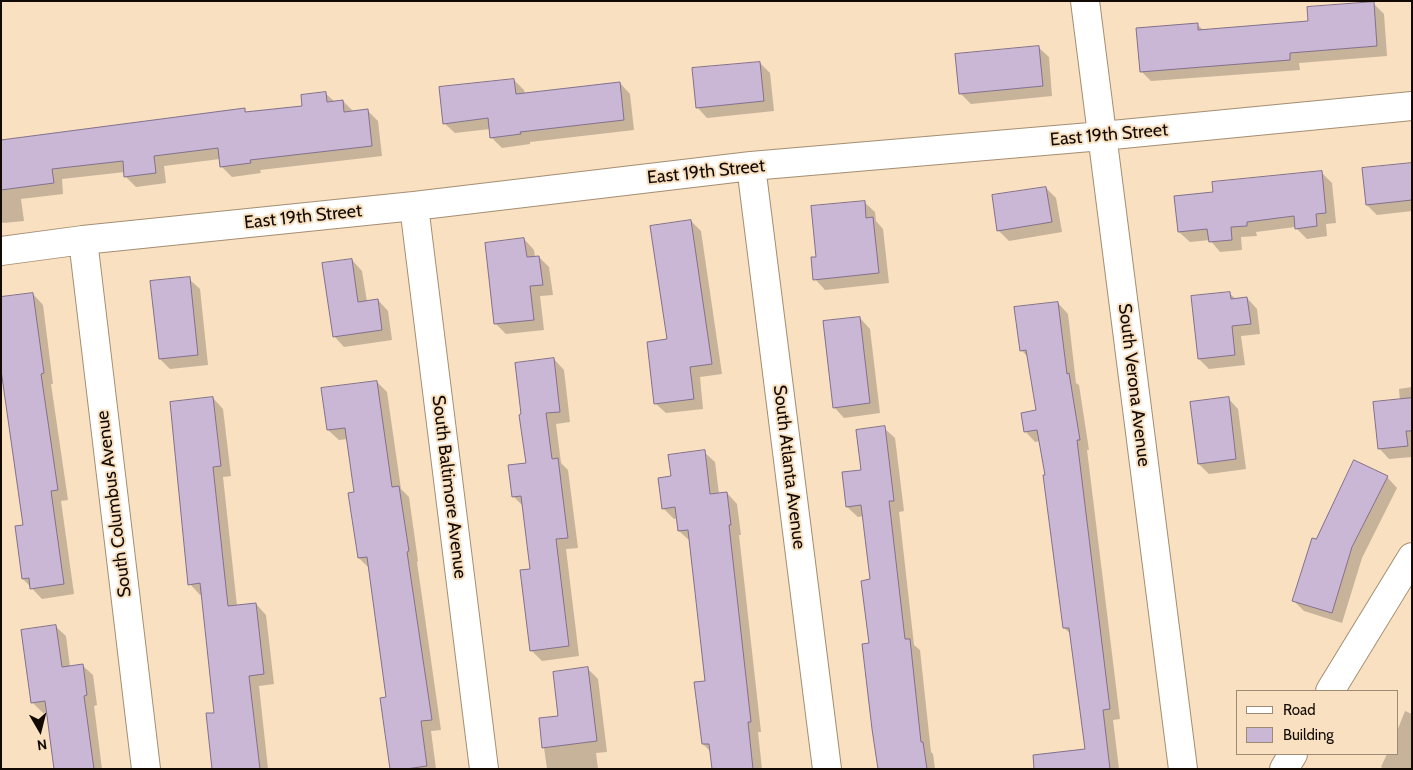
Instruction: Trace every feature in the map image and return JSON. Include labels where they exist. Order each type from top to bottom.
[{"type":"street","name":"South Verona Avenue","points":[[1085,1],[1183,769]]},
{"type":"street","name":"East 19th Street","points":[[1,251],[83,240],[414,206],[751,166],[1102,136],[1412,106]]},
{"type":"street","name":"South Atlanta Avenue","points":[[751,166],[827,769]]},
{"type":"street","name":"South Baltimore Avenue","points":[[414,206],[484,769]]},
{"type":"street","name":"South Columbus Avenue","points":[[83,240],[146,769]]},
{"type":"street","points":[[1331,690],[1412,557]]},
{"type":"street","points":[[1284,769],[1292,755]]},
{"type":"building","points":[[1374,2],[1377,46],[1290,53],[1290,60],[1140,72],[1136,28],[1198,23],[1198,30],[1308,21],[1307,7]]},
{"type":"building","points":[[1039,46],[1043,86],[959,94],[955,54]]},
{"type":"building","points":[[760,62],[764,101],[696,108],[692,68]]},
{"type":"building","points":[[514,79],[516,94],[620,82],[624,120],[520,132],[521,134],[490,138],[488,118],[443,124],[439,87]]},
{"type":"building","points":[[326,92],[327,102],[343,100],[344,112],[368,109],[372,146],[250,160],[251,163],[220,167],[218,148],[154,156],[156,173],[124,177],[123,161],[52,169],[54,183],[1,190],[1,140],[245,108],[245,112],[302,106],[301,95]]},
{"type":"building","points":[[1412,163],[1412,200],[1366,205],[1362,168]]},
{"type":"building","points":[[1322,171],[1326,213],[1316,214],[1317,226],[1295,229],[1294,216],[1247,222],[1247,226],[1231,227],[1232,240],[1209,242],[1207,229],[1178,232],[1174,196],[1213,192],[1212,182]]},
{"type":"building","points":[[1046,187],[1052,222],[997,231],[992,195]]},
{"type":"building","points":[[865,201],[866,218],[873,217],[879,273],[813,280],[811,257],[816,257],[811,206]]},
{"type":"building","points":[[691,220],[712,364],[690,367],[694,399],[654,404],[647,342],[667,339],[650,226]]},
{"type":"building","points":[[524,238],[527,257],[539,256],[543,285],[530,286],[534,320],[494,324],[485,243]]},
{"type":"building","points":[[352,259],[358,302],[378,299],[382,330],[333,337],[322,263]]},
{"type":"building","points":[[190,277],[198,355],[159,359],[150,281]]},
{"type":"building","points":[[1230,292],[1231,299],[1247,297],[1251,324],[1232,326],[1235,355],[1198,359],[1191,296]]},
{"type":"building","points":[[33,293],[44,373],[41,374],[58,490],[51,491],[64,584],[30,589],[29,578],[22,579],[15,526],[23,525],[1,370],[1,297]]},
{"type":"building","points":[[1058,302],[1067,374],[1069,373],[1080,440],[1077,440],[1110,709],[1103,710],[1110,769],[1034,769],[1033,755],[1085,749],[1069,628],[1063,628],[1043,475],[1045,475],[1037,430],[1024,432],[1021,413],[1036,410],[1026,350],[1020,351],[1014,307]]},
{"type":"building","points":[[860,317],[870,403],[833,408],[823,321]]},
{"type":"building","points":[[554,358],[560,412],[546,413],[552,459],[558,458],[568,538],[556,539],[569,646],[530,651],[520,570],[530,569],[521,496],[512,497],[508,465],[526,463],[519,415],[521,414],[515,363]]},
{"type":"building","points":[[377,381],[392,487],[399,486],[432,720],[421,721],[427,766],[406,769],[390,769],[380,698],[386,697],[367,557],[358,558],[348,493],[354,492],[345,428],[327,430],[321,388]]},
{"type":"building","points":[[213,397],[221,466],[213,467],[228,606],[256,603],[264,674],[249,676],[260,769],[212,769],[206,713],[214,713],[200,583],[188,585],[170,402]]},
{"type":"building","points":[[1229,397],[1236,459],[1198,464],[1190,402]]},
{"type":"building","points":[[1412,398],[1412,431],[1406,431],[1408,446],[1378,449],[1373,402]]},
{"type":"building","points":[[885,426],[894,501],[889,501],[905,639],[910,639],[921,742],[923,742],[927,769],[878,769],[872,729],[862,644],[869,643],[861,581],[870,579],[861,505],[846,507],[842,472],[861,470],[856,430]]},
{"type":"building","points":[[705,450],[710,494],[727,492],[751,722],[748,722],[753,769],[712,769],[709,744],[702,744],[694,682],[705,681],[688,530],[678,531],[675,507],[662,509],[658,478],[671,476],[668,455]]},
{"type":"building","points":[[1354,460],[1388,476],[1352,547],[1332,613],[1292,601],[1312,538],[1316,539]]},
{"type":"building","points":[[56,625],[62,667],[83,664],[87,695],[84,696],[94,769],[54,769],[45,701],[31,703],[21,630]]},
{"type":"building","points":[[588,667],[597,741],[542,748],[539,718],[558,716],[553,672]]}]
